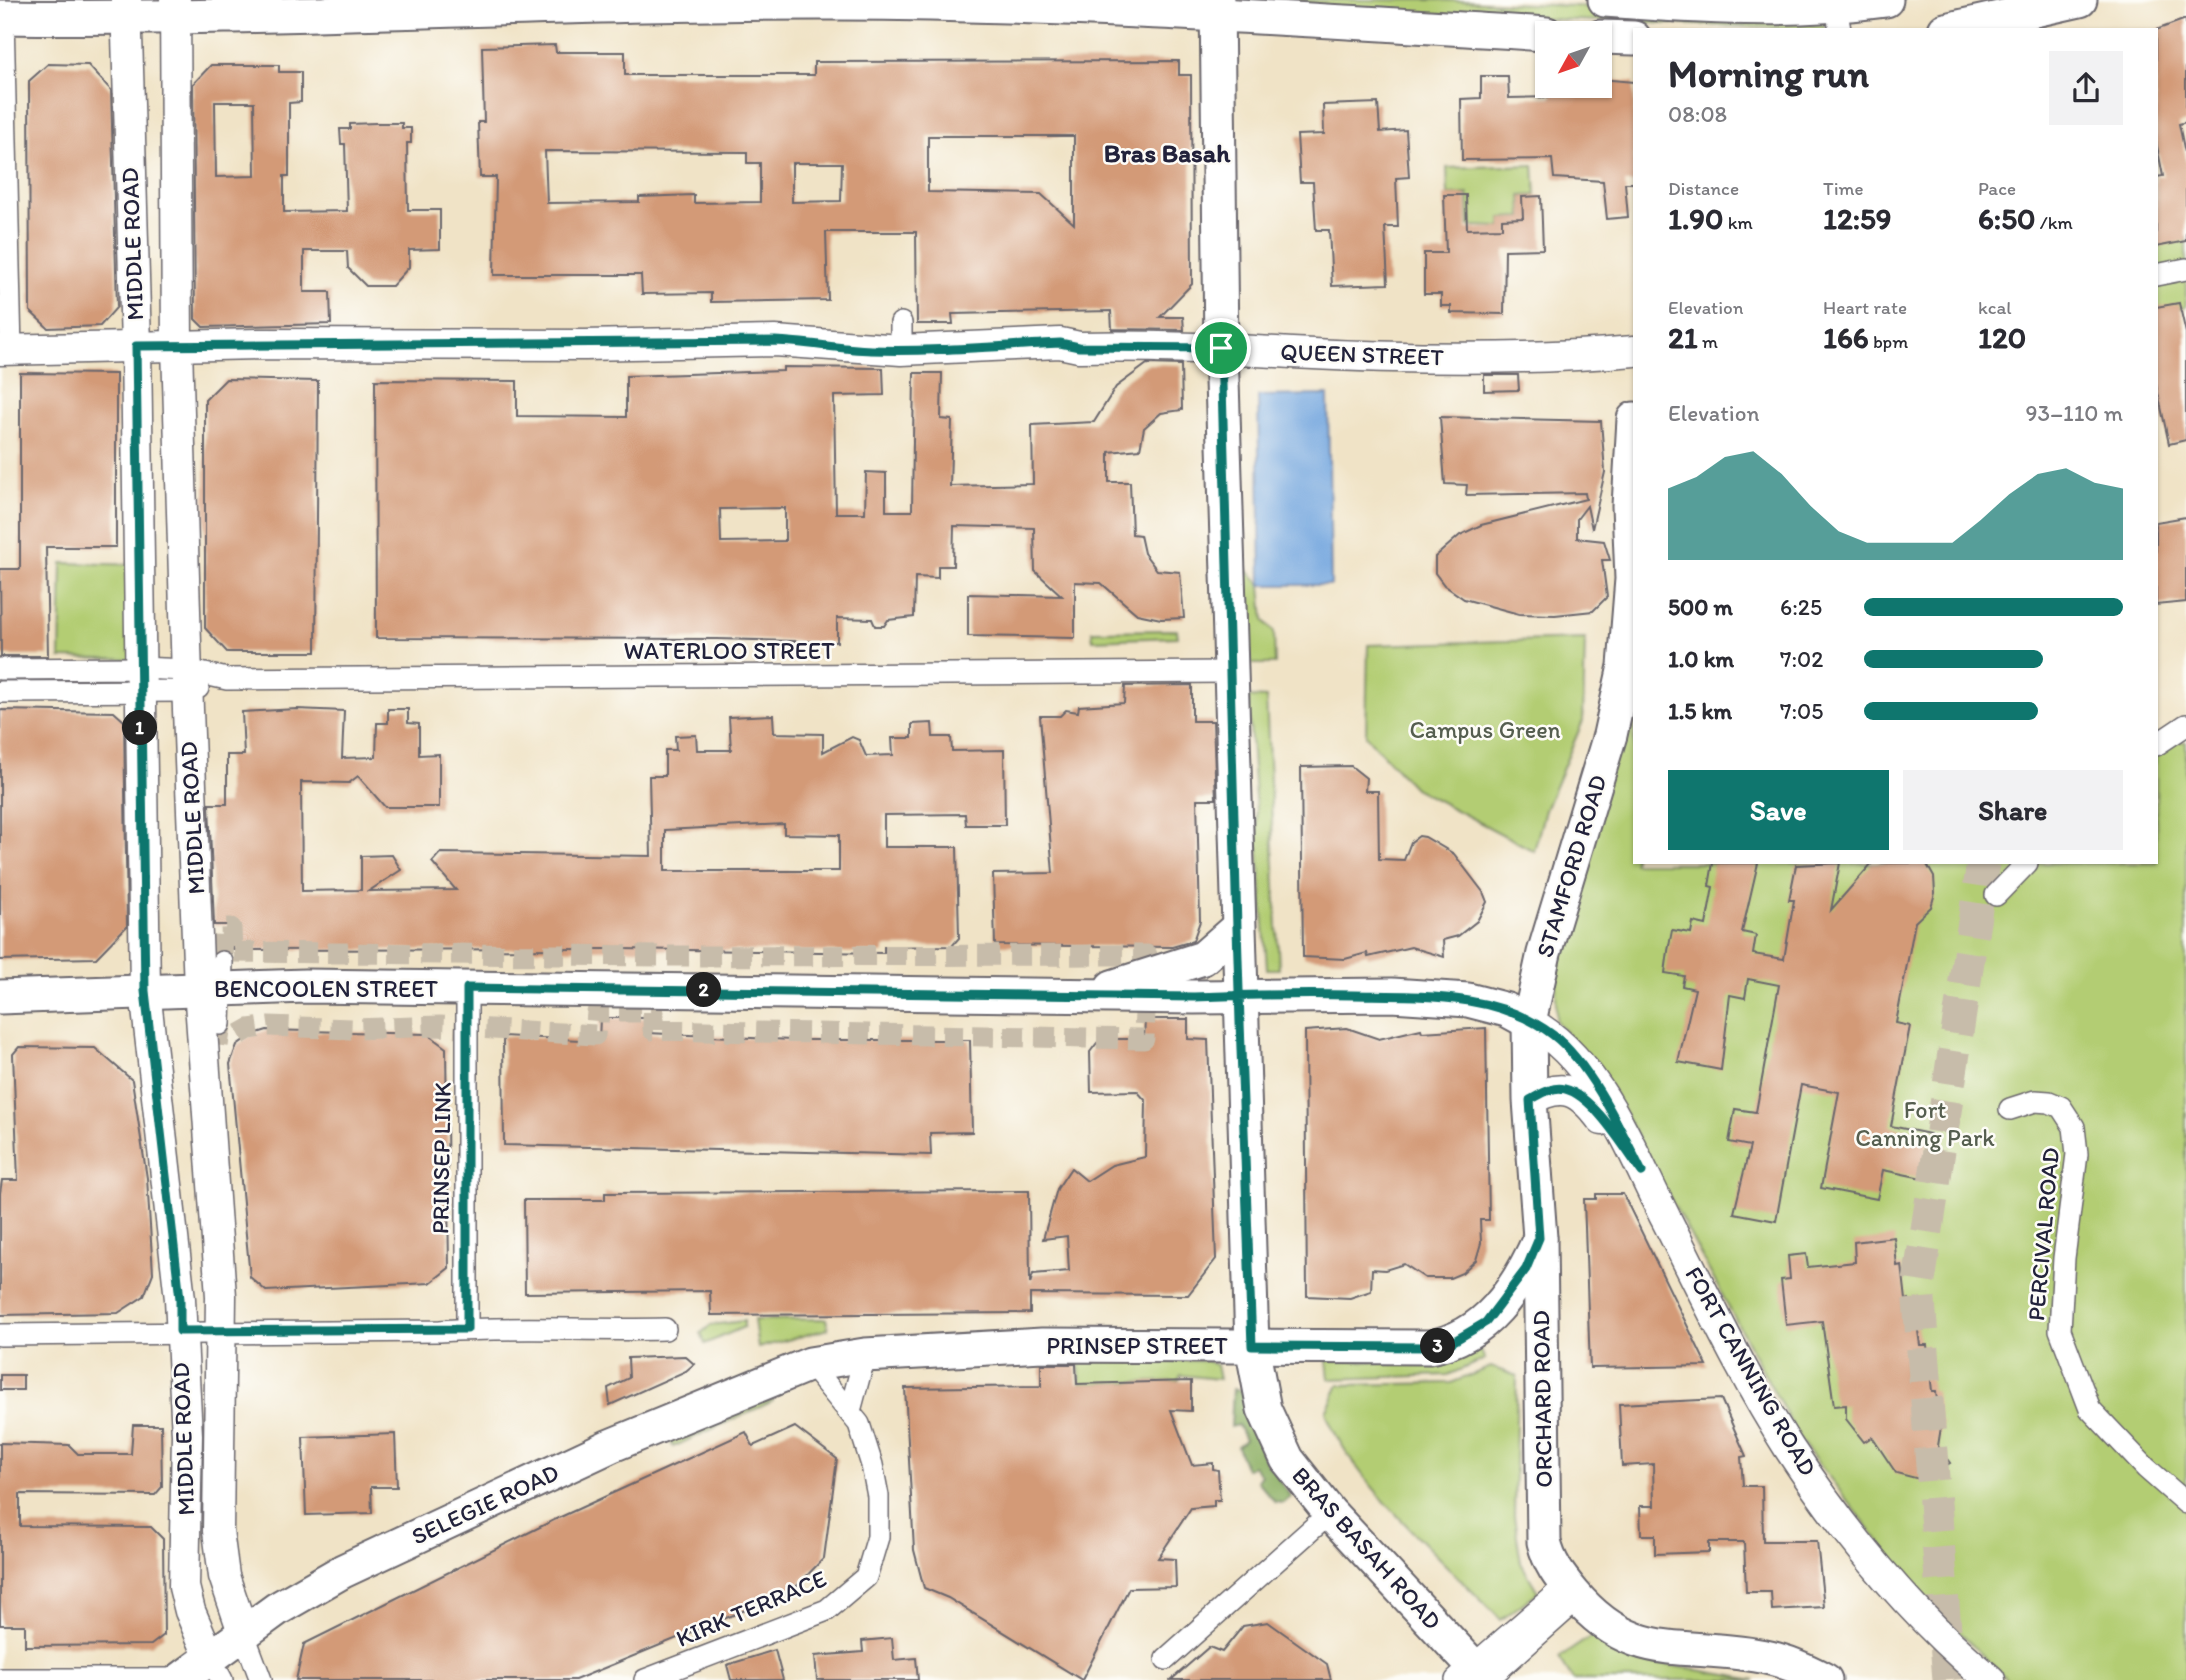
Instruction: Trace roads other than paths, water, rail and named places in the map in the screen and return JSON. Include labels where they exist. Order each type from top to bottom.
[{"type":"main road","points":[[1605,0],[1837,12],[1878,8]]},
{"type":"main road","points":[[1954,28],[2080,0]]},
{"type":"main road","points":[[2,17],[175,8],[840,3],[1217,7],[1535,33]]},
{"type":"main road","name":"BRAS BASAH ROAD","points":[[1217,7],[1221,348],[1239,996],[1252,1346],[1264,1409],[1287,1459],[1330,1513],[1475,1676]]},
{"type":"main road","name":"MIDDLE ROAD","points":[[175,8],[177,347],[187,681],[214,980],[221,1331],[218,1531],[224,1576],[243,1632]]},
{"type":"main road","name":"MIDDLE ROAD","points":[[125,9],[136,346],[145,991],[180,1299],[187,1435],[184,1587],[190,1611],[216,1669]]},
{"type":"main road","points":[[1612,37],[1633,38]]},
{"type":"main road","name":"QUEEN STREET","points":[[6,350],[136,346],[775,341],[901,337],[1060,343],[1079,347],[1221,348],[1418,357],[1553,357],[1633,351]]},
{"type":"main road","name":"STAMFORD ROAD","points":[[1529,1022],[1544,953],[1610,735],[1620,691],[1628,639],[1632,579],[1629,506],[1633,436]]},
{"type":"main road","points":[[1093,995],[1122,982],[1203,958],[1237,928]]},
{"type":"main road","name":"BENCOOLEN STREET","points":[[0,997],[145,991],[214,980],[467,988],[1093,995],[1392,995],[1468,1000],[1507,1010],[1529,1022]]},
{"type":"main road","name":"ORCHARD ROAD","points":[[1529,1022],[1530,1100],[1539,1238],[1543,1528],[1550,1562],[1572,1592],[1599,1620],[1640,1643],[1661,1648],[1770,1658],[1825,1680]]},
{"type":"main road","name":"FORT CANNING ROAD","points":[[1529,1022],[1554,1035],[1577,1062],[1611,1112],[1747,1374],[1789,1448],[1864,1548],[1949,1646],[1990,1680]]},
{"type":"main road","name":"FORT CANNING ROAD","points":[[1530,1100],[1550,1089],[1564,1088],[1579,1095],[1642,1172]]},
{"type":"main road","name":"PRINSEP STREET","points":[[810,1364],[865,1355],[1042,1345],[1429,1347],[1449,1344],[1486,1322],[1526,1269],[1539,1238]]},
{"type":"main road","name":"SELEGIE ROAD","points":[[181,1679],[216,1669],[243,1632],[343,1572],[526,1484],[761,1382],[810,1364]]},
{"type":"street","points":[[2,17],[6,350]]},
{"type":"street","points":[[2158,275],[2186,269]]},
{"type":"street","name":"WATERLOO STREET","points":[[0,669],[187,681],[1230,672]]},
{"type":"street","name":"WATERLOO STREET","points":[[0,692],[139,679]]},
{"type":"street","points":[[2158,744],[2186,725]]},
{"type":"street","points":[[1996,895],[2026,864]]},
{"type":"street","points":[[214,980],[220,1024]]},
{"type":"street","name":"PRINSEP LINK","points":[[467,988],[467,1329]]},
{"type":"street","name":"PERCIVAL ROAD","points":[[2010,1109],[2035,1101],[2049,1102],[2061,1107],[2074,1127],[2077,1154],[2064,1258],[2060,1330],[2090,1409],[2146,1468],[2186,1503]]},
{"type":"street","points":[[0,1335],[180,1331],[665,1329]]},
{"type":"street","points":[[850,1411],[865,1355]]},
{"type":"street","name":"KIRK TERRACE","points":[[645,1680],[827,1610],[866,1577],[878,1537],[878,1496],[862,1434],[850,1411],[810,1364]]},
{"type":"street","points":[[1166,1659],[1330,1513]]},
{"type":"street","points":[[1475,1676],[1572,1592]]},
{"type":"street","points":[[243,1632],[261,1680]]},
{"type":"street","points":[[0,1679],[181,1679]]},
{"type":"water","points":[[1328,395],[1331,585],[1261,585],[1258,396]]},
{"type":"tunnel","points":[[1949,1680],[1918,1288],[1983,864]]},
{"type":"tunnel","points":[[220,1024],[220,1035],[235,1037],[249,1029],[269,1026],[354,1029],[440,1026],[595,1035],[597,1012],[653,1012],[653,1030],[1144,1039],[1147,955],[660,956],[232,952],[231,928],[223,928],[222,962]]},
{"type":"district","name":"Bras Basah","points":[[1167,153]]},
{"type":"park label","name":"Campus Green","points":[[1485,729]]},
{"type":"park label","name":"Fort Canning Park","points":[[1925,1123]]}]
